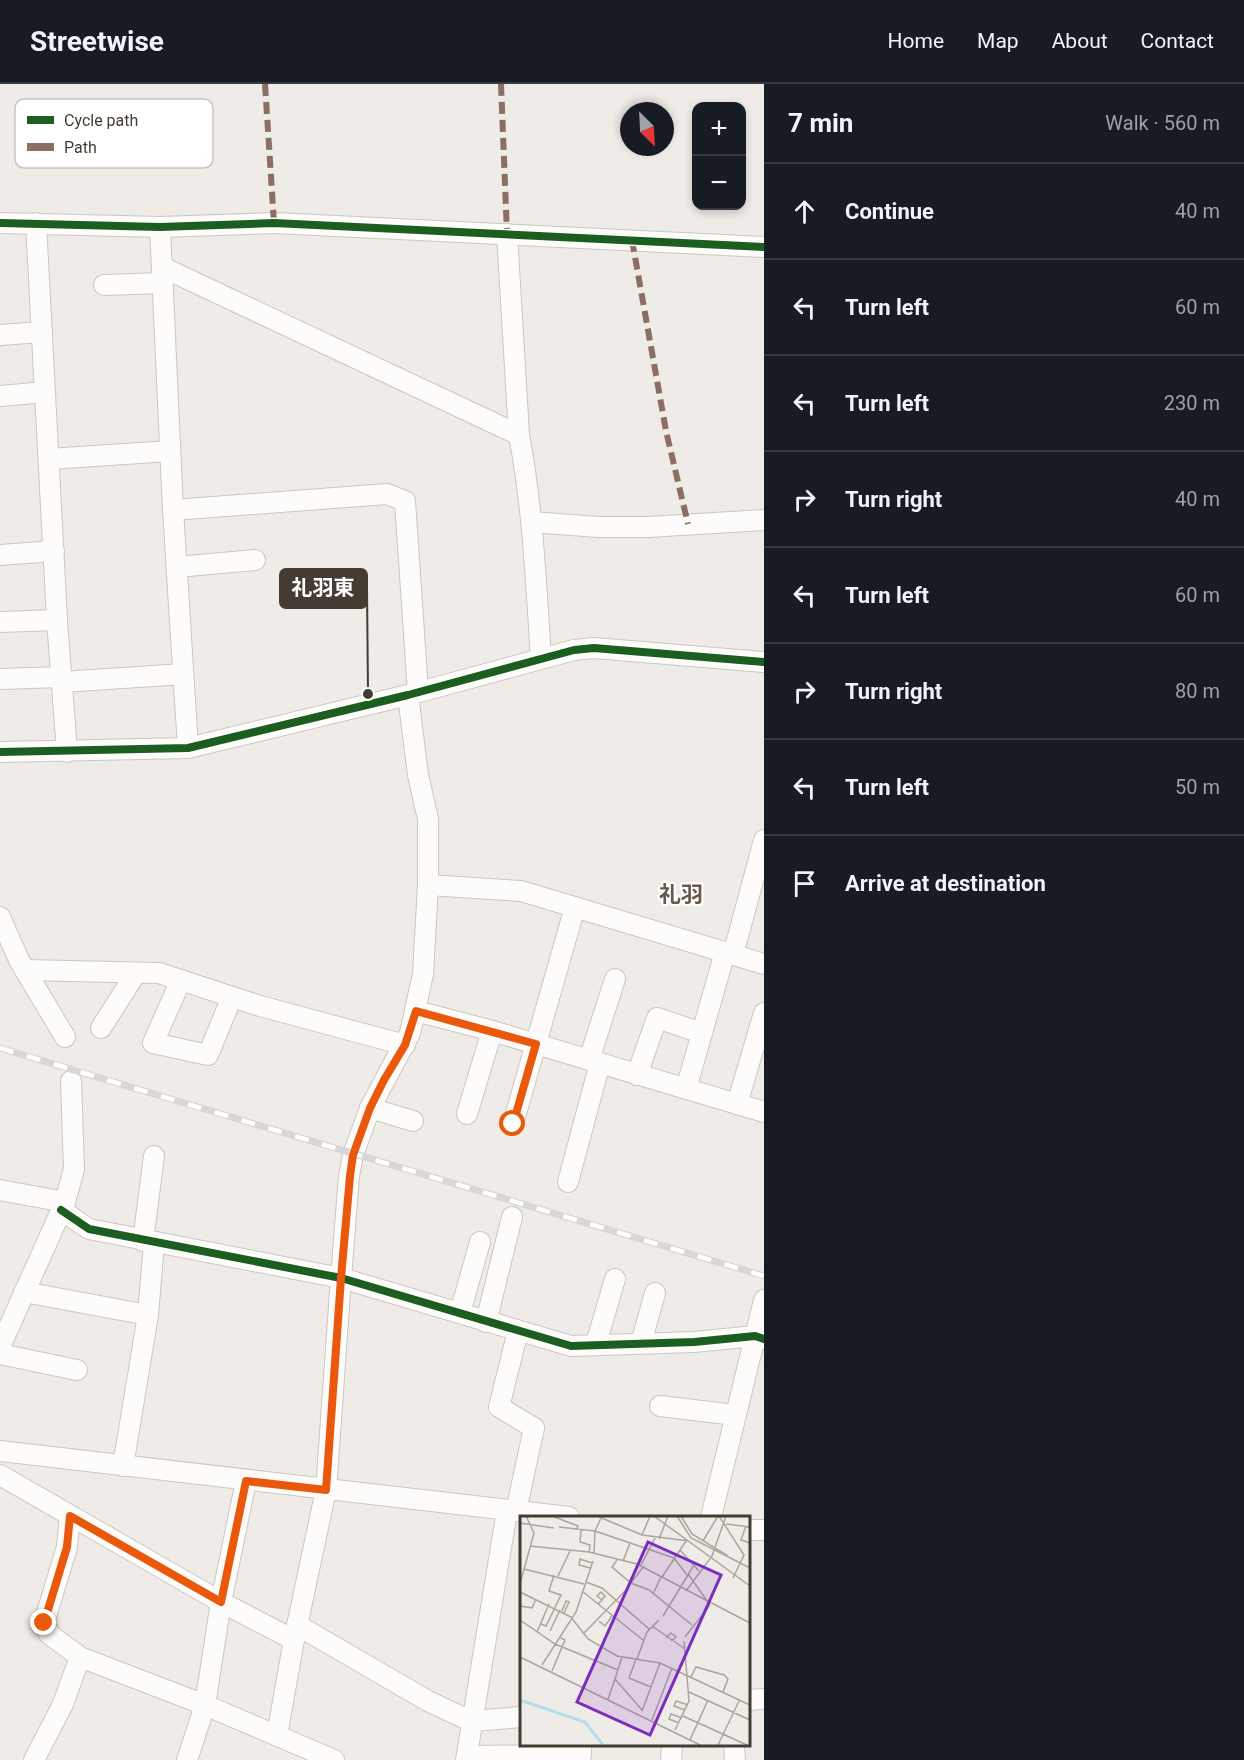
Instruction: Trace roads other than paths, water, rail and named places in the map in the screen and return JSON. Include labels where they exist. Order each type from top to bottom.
[{"type":"street","points":[[0,223],[160,227],[274,223],[764,247]]},
{"type":"street","points":[[36,223],[57,620],[67,752]]},
{"type":"street","points":[[160,227],[173,510],[188,748]]},
{"type":"street","points":[[507,234],[519,435],[528,483],[532,522],[540,658]]},
{"type":"street","points":[[104,285],[162,275],[519,435]]},
{"type":"street","points":[[0,335],[42,332]]},
{"type":"street","points":[[0,396],[45,392]]},
{"type":"street","points":[[49,459],[170,451]]},
{"type":"street","points":[[173,510],[387,494],[405,501],[418,775],[428,819],[428,885],[423,974],[416,1011],[405,1045],[384,1080],[353,1155],[341,1278],[326,1490],[295,1632],[277,1735]]},
{"type":"street","points":[[532,522],[598,527],[638,527],[764,520]]},
{"type":"street","points":[[0,555],[54,551]]},
{"type":"street","points":[[177,567],[255,560]]},
{"type":"street","points":[[0,622],[57,620]]},
{"type":"street","points":[[0,752],[188,748],[413,693],[574,650],[594,648],[764,662]]},
{"type":"street","points":[[0,679],[62,680],[183,674]]},
{"type":"street","points":[[686,1089],[764,840]]},
{"type":"street","points":[[428,885],[521,891],[764,964]]},
{"type":"street","points":[[513,1124],[575,907]]},
{"type":"street","points":[[0,917],[25,970],[65,1037]]},
{"type":"street","points":[[25,970],[159,973],[232,997],[405,1045]]},
{"type":"street","points":[[101,1028],[136,973]]},
{"type":"street","points":[[568,1182],[615,979]]},
{"type":"street","points":[[181,980],[153,1042],[208,1055],[232,997]]},
{"type":"street","points":[[416,1011],[492,1031],[764,1112]]},
{"type":"street","points":[[737,1104],[764,1014]]},
{"type":"street","points":[[637,1075],[657,1017],[702,1033]]},
{"type":"street","points":[[467,1114],[492,1031]]},
{"type":"street","points":[[0,1347],[63,1206],[74,1169],[71,1081]]},
{"type":"street","points":[[368,1115],[413,1121]]},
{"type":"street","points":[[123,1466],[148,1315],[148,1242],[154,1156]]},
{"type":"street","points":[[0,1190],[63,1206],[89,1229],[341,1278],[571,1346],[694,1342],[760,1337]]},
{"type":"street","points":[[486,1322],[512,1217]]},
{"type":"street","points":[[460,1313],[480,1242]]},
{"type":"street","points":[[596,1344],[615,1279]]},
{"type":"street","points":[[24,1292],[148,1315]]},
{"type":"street","points":[[641,1343],[655,1293]]},
{"type":"street","points":[[711,1516],[735,1415],[760,1337],[764,1300]]},
{"type":"street","points":[[518,1331],[499,1407],[534,1428],[512,1511],[467,1758],[581,1755],[581,1745]]},
{"type":"street","points":[[0,1354],[77,1370]]},
{"type":"street","points":[[660,1406],[735,1415]]},
{"type":"street","points":[[0,1451],[560,1516]]},
{"type":"street","points":[[0,1475],[221,1602],[295,1632],[428,1701],[474,1721],[520,1717]]},
{"type":"street","points":[[188,1760],[205,1705],[221,1602],[246,1481]]},
{"type":"street","points":[[70,1516],[67,1547],[44,1623],[49,1634],[80,1657],[205,1705],[334,1760]]},
{"type":"street","points":[[34,1760],[63,1704],[80,1657]]},
{"type":"street","points":[[749,1700],[764,1699]]},
{"type":"street","points":[[671,1760],[672,1745]]},
{"type":"street","points":[[734,1745],[735,1760]]},
{"type":"railway","points":[[0,1048],[764,1276]]},
{"type":"place","name":"礼羽東","points":[[368,694]]},
{"type":"district","name":"礼羽","points":[[681,894]]}]
